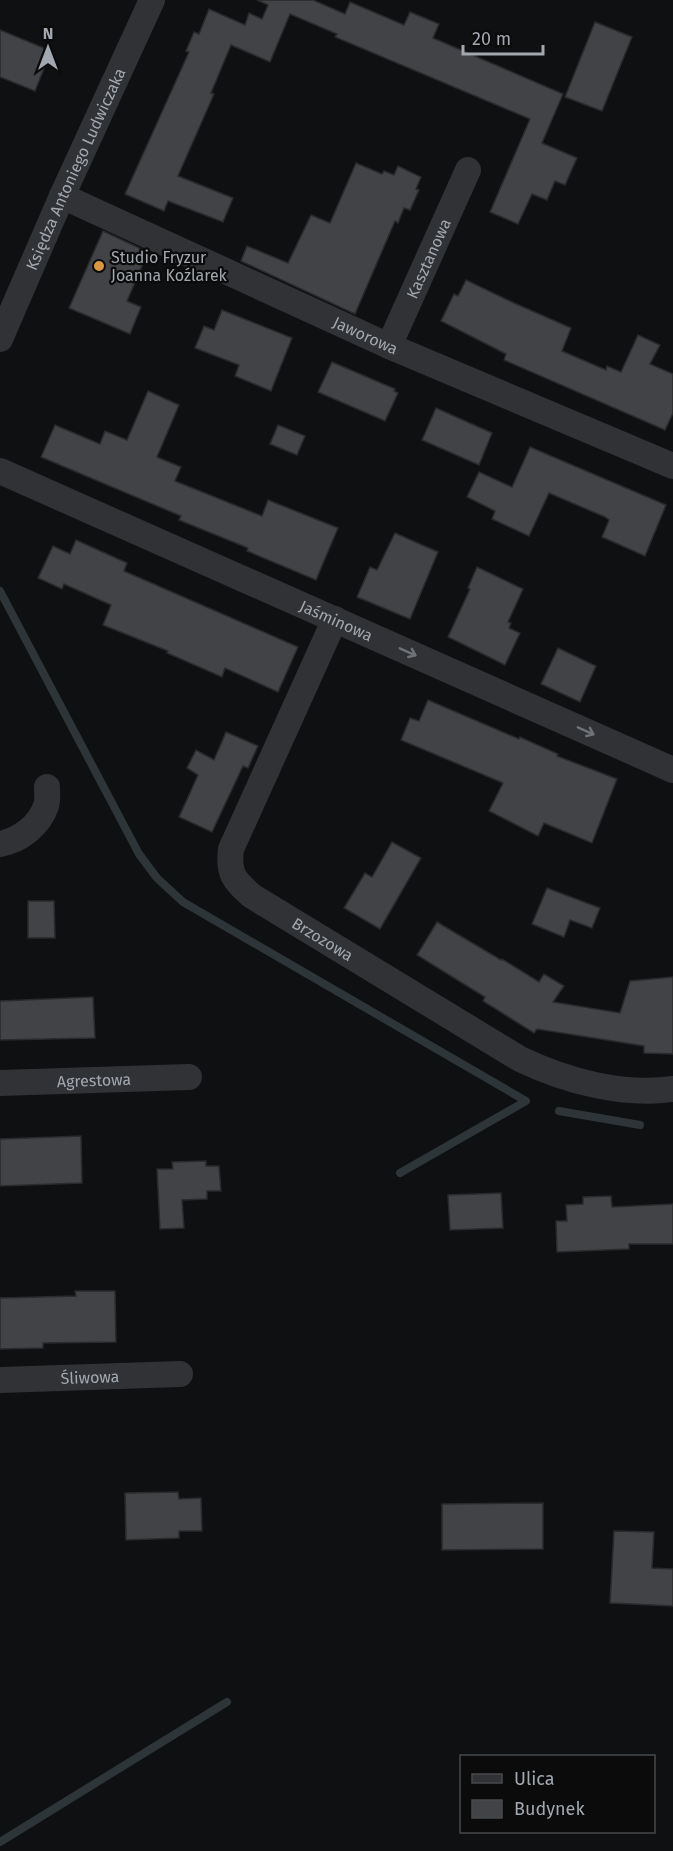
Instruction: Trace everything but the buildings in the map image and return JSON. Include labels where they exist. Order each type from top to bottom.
[{"type":"street","name":"Księdza Antoniego Ludwiczaka","points":[[0,339],[62,196],[152,0]]},
{"type":"street","name":"Kasztanowa","points":[[389,346],[468,170]]},
{"type":"street","name":"Jaworowa","points":[[62,196],[389,346],[673,466]]},
{"type":"street","name":"Jaśminowa","points":[[0,471],[673,771]]},
{"type":"street","name":"Brzozowa","points":[[335,620],[231,849],[229,860],[231,873],[237,882],[252,896],[520,1059],[576,1080],[607,1087],[639,1092],[673,1089]]},
{"type":"street","points":[[0,844],[10,842],[27,832],[38,820],[47,805],[47,788]]},
{"type":"street","name":"Agrestowa","points":[[0,1083],[189,1077]]},
{"type":"street","name":"Śliwowa","points":[[0,1380],[180,1374]]},
{"type":"waterway","points":[[0,591],[139,854],[157,878],[183,902],[526,1101],[400,1173]]},
{"type":"waterway","points":[[559,1111],[640,1125]]},
{"type":"waterway","points":[[0,1842],[227,1702]]},
{"type":"place","name":"Studio Fryzur Joanna Koźlarek","points":[[99,266]]}]
